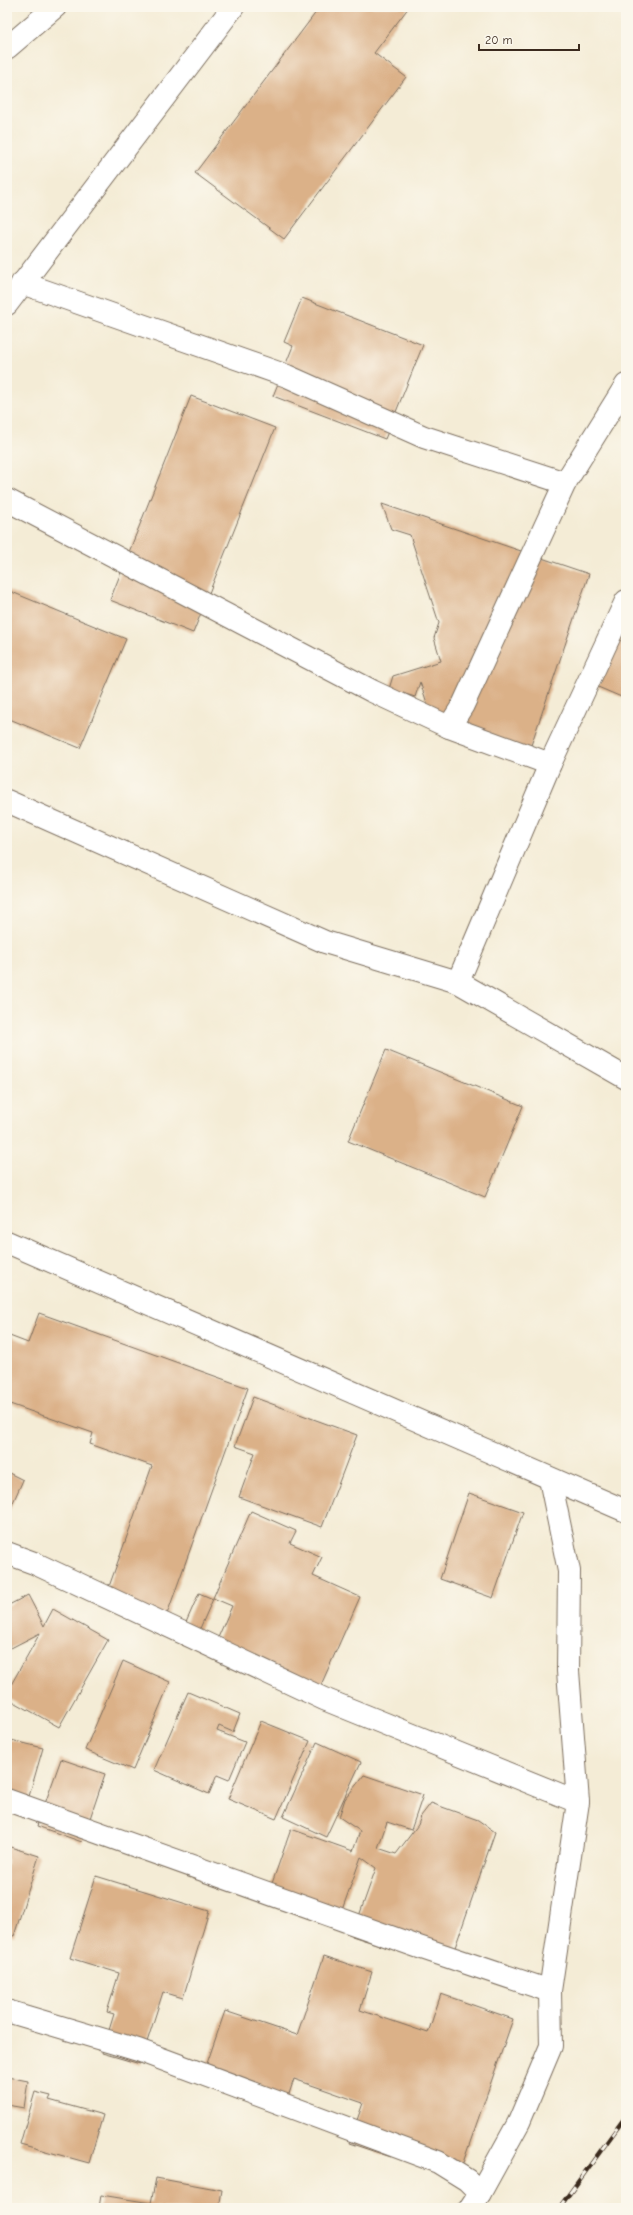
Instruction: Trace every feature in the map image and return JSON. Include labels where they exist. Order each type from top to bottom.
[{"type":"street","points":[[7,48],[55,7]]},
{"type":"street","points":[[7,304],[233,7]]},
{"type":"street","points":[[22,283],[286,376],[424,437],[565,483]]},
{"type":"street","points":[[449,727],[463,705],[565,483],[626,385]]},
{"type":"street","points":[[7,500],[372,692],[449,727],[550,764]]},
{"type":"street","points":[[458,982],[550,764],[626,601]]},
{"type":"street","points":[[7,801],[325,942],[458,982],[626,1078]]},
{"type":"street","points":[[7,1242],[626,1511]]},
{"type":"street","points":[[475,2200],[519,2122],[551,2046],[550,1991],[578,1802],[568,1671],[570,1571],[550,1479]]},
{"type":"street","points":[[7,1553],[34,1563],[324,1699],[578,1802]]},
{"type":"street","points":[[7,1800],[416,1946],[550,1991]]},
{"type":"street","points":[[7,2011],[138,2050],[438,2162],[467,2180],[475,2200]]},
{"type":"building","points":[[320,7],[409,7],[374,53],[406,77],[284,239],[195,173]]},
{"type":"building","points":[[302,298],[423,345],[385,439],[273,396],[293,346],[284,342]]},
{"type":"building","points":[[191,396],[275,428],[193,633],[110,600]]},
{"type":"building","points":[[382,504],[589,574],[525,763],[437,733],[420,682],[415,697],[389,689],[393,676],[441,661],[434,638],[439,623],[410,535],[391,529]]},
{"type":"building","points":[[7,590],[126,639],[80,748],[7,718]]},
{"type":"building","points":[[626,596],[626,699],[598,687]]},
{"type":"building","points":[[386,1050],[523,1106],[485,1197],[348,1141]]},
{"type":"building","points":[[39,1313],[248,1388],[166,1617],[106,1595],[152,1466],[90,1444],[93,1433],[7,1403],[7,1335],[28,1343]]},
{"type":"building","points":[[253,1397],[357,1435],[322,1527],[239,1497],[255,1453],[235,1446]]},
{"type":"building","points":[[7,1472],[23,1480],[7,1516]]},
{"type":"building","points":[[469,1493],[523,1512],[493,1598],[440,1579]]},
{"type":"building","points":[[251,1511],[296,1531],[290,1543],[322,1557],[313,1576],[360,1597],[317,1694],[213,1649],[232,1606],[213,1598]]},
{"type":"building","points":[[199,1593],[213,1599],[198,1633],[184,1627]]},
{"type":"building","points":[[28,1595],[44,1626],[53,1609],[108,1640],[59,1727],[7,1698],[7,1692],[40,1633],[11,1648],[7,1641],[7,1606]]},
{"type":"building","points":[[123,1661],[170,1682],[133,1770],[85,1750]]},
{"type":"building","points":[[188,1692],[240,1714],[233,1732],[219,1726],[217,1731],[245,1742],[229,1780],[217,1775],[209,1794],[154,1770]]},
{"type":"building","points":[[261,1721],[310,1741],[276,1819],[228,1799]]},
{"type":"building","points":[[7,1739],[43,1748],[23,1817],[7,1812]]},
{"type":"building","points":[[317,1742],[361,1762],[326,1837],[283,1817]]},
{"type":"building","points":[[61,1759],[105,1774],[82,1842],[37,1826]]},
{"type":"building","points":[[364,1775],[423,1795],[411,1830],[387,1822],[378,1848],[396,1854],[418,1825],[421,1816],[431,1803],[478,1820],[495,1832],[451,1959],[392,1939],[389,1948],[352,1936],[376,1868],[361,1857],[338,1921],[269,1892],[291,1829],[353,1851],[360,1831],[339,1817],[345,1799]]},
{"type":"building","points":[[7,1846],[39,1856],[14,1936],[7,1934]]},
{"type":"building","points":[[96,1876],[209,1911],[183,1998],[163,1992],[140,2064],[102,2053],[114,2014],[107,2012],[119,1973],[70,1958]]},
{"type":"building","points":[[324,1956],[372,1972],[360,2010],[428,2033],[441,1994],[513,2019],[458,2177],[391,2154],[391,2157],[349,2143],[363,2103],[294,2079],[284,2109],[201,2081],[225,2011],[297,2035]]},
{"type":"building","points":[[7,2077],[28,2081],[24,2108],[7,2105]]},
{"type":"building","points":[[35,2092],[51,2096],[49,2100],[103,2115],[89,2163],[20,2144]]},
{"type":"building","points":[[156,2178],[222,2190],[219,2208],[99,2208],[101,2195],[151,2203]]},
{"type":"railway","points":[[559,2208],[626,2116]]}]
